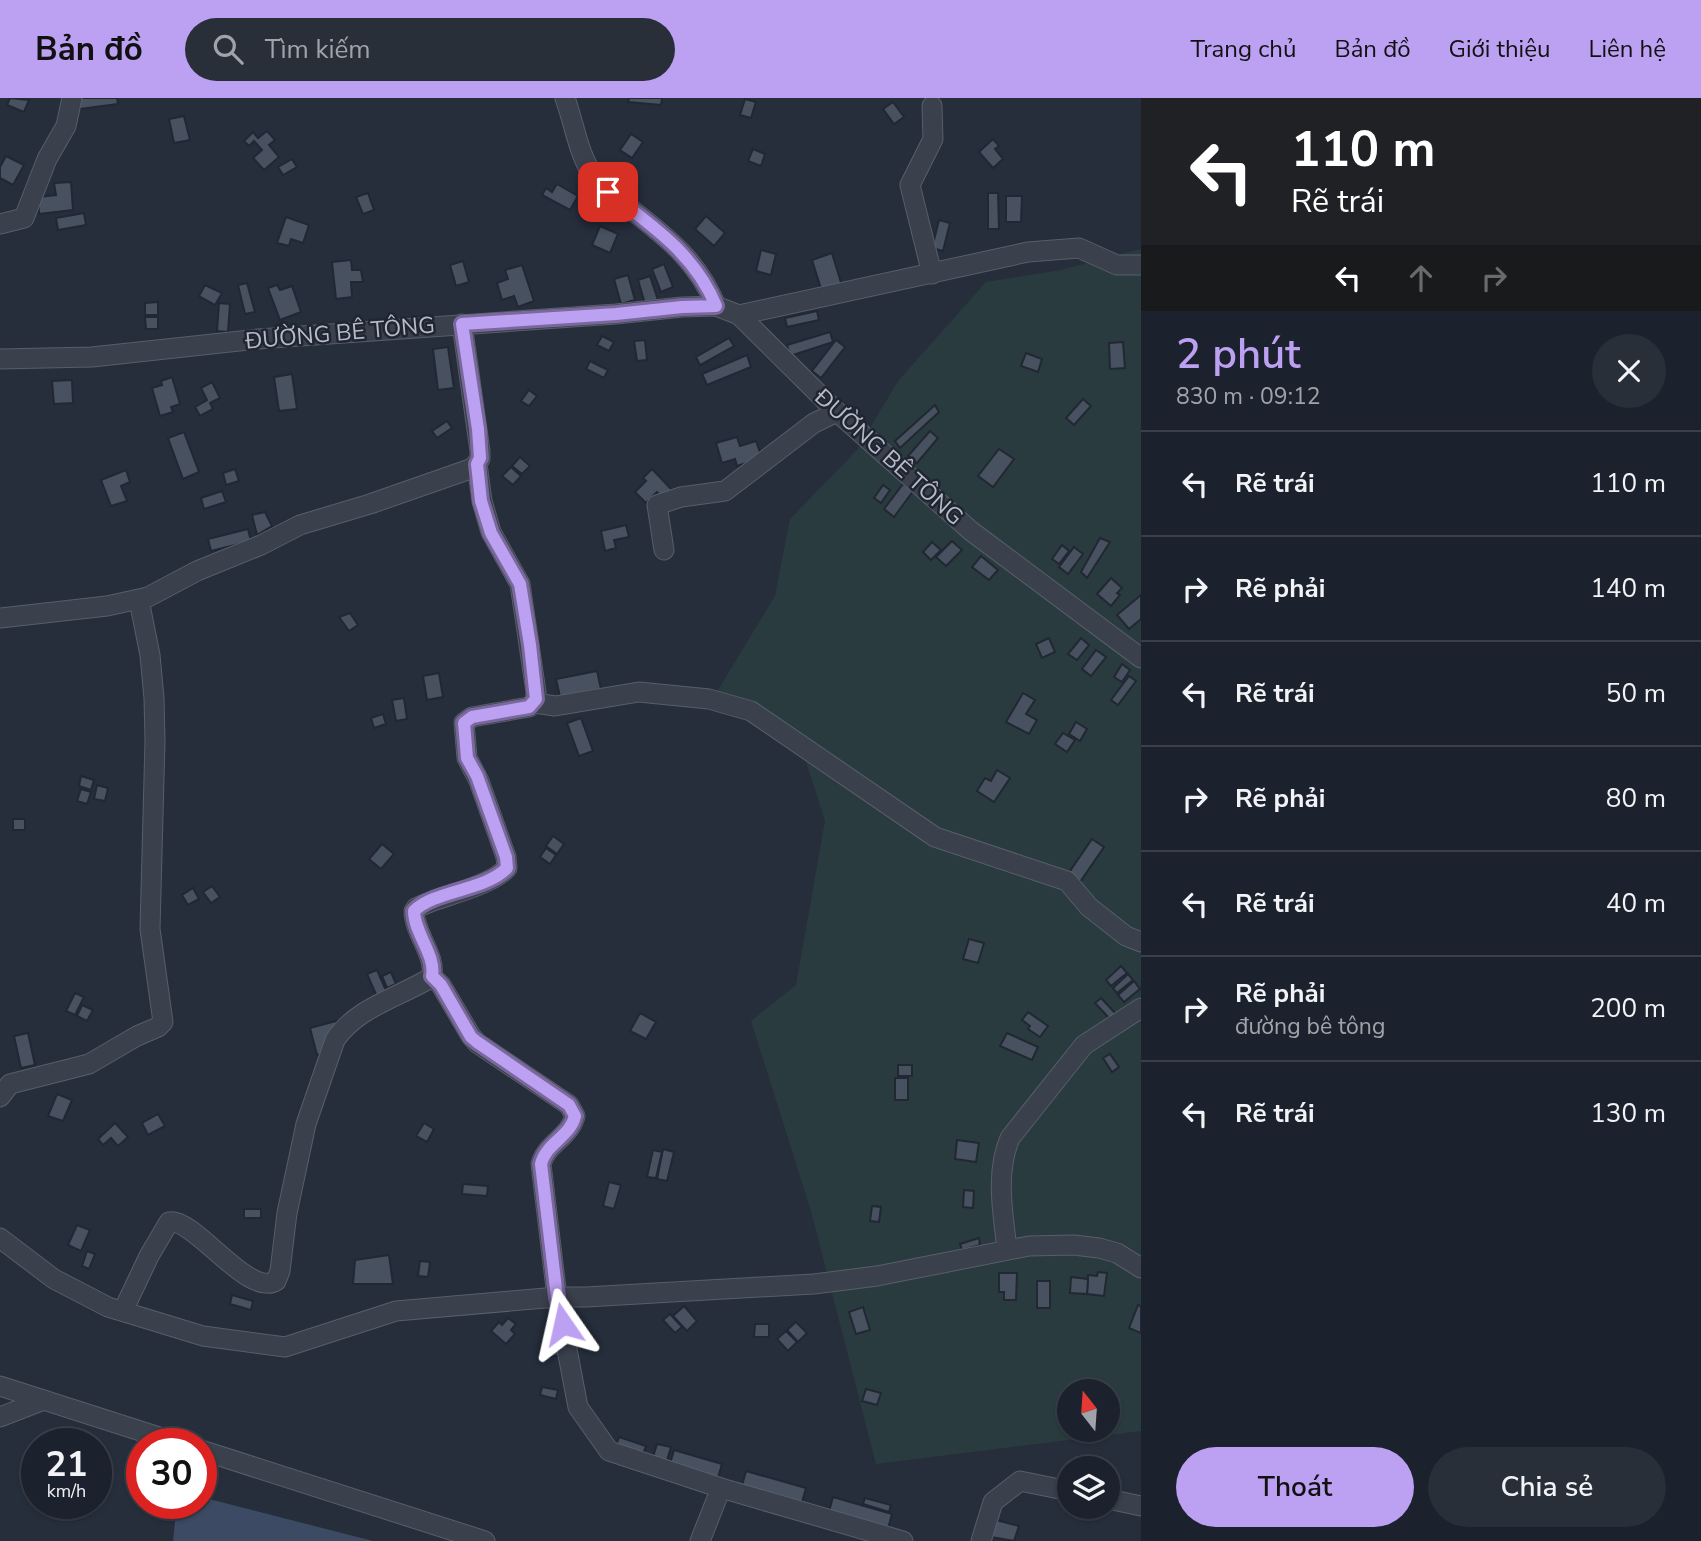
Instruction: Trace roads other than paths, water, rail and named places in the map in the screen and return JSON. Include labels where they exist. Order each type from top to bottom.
[{"type":"street","points":[[0,224],[24,218],[47,159],[66,126],[72,98]]},
{"type":"street","points":[[565,98],[578,147],[595,179],[682,251],[702,277],[716,306]]},
{"type":"street","points":[[932,106],[933,139],[909,186],[932,274]]},
{"type":"street","points":[[739,315],[1028,252],[1079,248],[1117,265],[1141,265]]},
{"type":"street","name":"ĐƯỜNG BÊ TÔNG","points":[[0,359],[92,357],[258,339],[716,306],[739,315],[837,412],[971,531],[1141,658]]},
{"type":"street","points":[[0,618],[139,600],[213,564],[261,545],[300,524],[370,504],[473,468],[480,458],[478,429],[462,324]]},
{"type":"street","points":[[664,550],[657,505],[681,497],[725,491],[814,423],[837,412]]},
{"type":"street","points":[[477,464],[481,501],[491,533],[520,584],[536,692],[535,703]]},
{"type":"street","points":[[0,1097],[10,1084],[89,1064],[163,1022],[150,929],[154,698],[150,655],[139,600]]},
{"type":"street","points":[[902,1541],[720,1488],[609,1451],[578,1407],[557,1297],[541,1164],[548,1150],[573,1124],[575,1116],[569,1105],[471,1037],[441,985],[432,976],[432,967],[415,923],[414,911],[423,904],[486,881],[507,868],[506,857],[479,781],[467,758],[464,723],[472,717],[529,707],[535,703],[555,706],[639,692],[709,699],[751,711],[935,836],[1068,881],[1089,907],[1126,936],[1141,943]]},
{"type":"street","points":[[123,1311],[164,1228],[175,1220],[228,1262],[259,1282],[267,1284],[275,1281],[281,1271],[287,1213],[306,1124],[335,1040],[343,1029],[368,1011],[432,976]]},
{"type":"street","points":[[1007,1249],[1001,1175],[1010,1138],[1084,1045],[1141,1008]]},
{"type":"street","points":[[0,1238],[54,1279],[108,1307],[203,1336],[285,1347],[396,1311],[557,1297],[814,1284],[877,1276],[1007,1249],[1074,1245],[1117,1253],[1141,1268]]},
{"type":"street","points":[[0,1385],[131,1428]]},
{"type":"street","points":[[0,1417],[44,1400]]},
{"type":"street","points":[[217,1455],[485,1541]]},
{"type":"street","points":[[981,1541],[993,1502],[1020,1481],[1057,1489]]},
{"type":"street","points":[[699,1541],[720,1488]]},
{"type":"street","points":[[1120,1502],[1141,1506]]},
{"type":"water","points":[[217,1501],[373,1541],[173,1541],[175,1519],[217,1519]]}]
